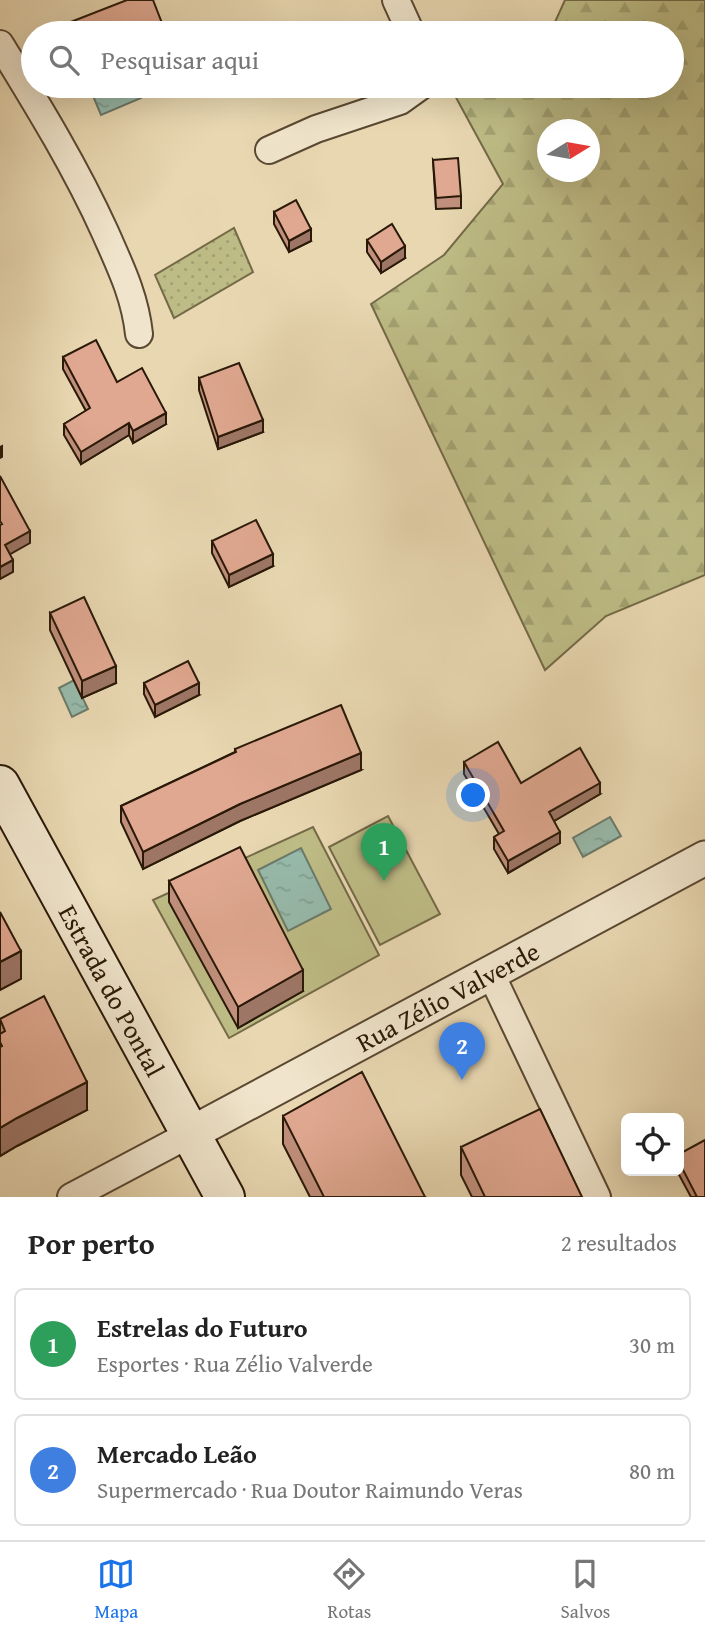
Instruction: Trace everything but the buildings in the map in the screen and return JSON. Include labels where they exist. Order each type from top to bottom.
[{"type":"main road","name":"Estrada do Pontal","points":[[0,785],[225,1197]]},
{"type":"street","points":[[396,0],[406,21]]},
{"type":"street","points":[[0,44],[21,78]]},
{"type":"street","points":[[34,98],[91,201],[130,287],[139,334]]},
{"type":"street","points":[[269,150],[404,98]]},
{"type":"street","name":"Rua Zélio Valverde","points":[[191,1134],[705,858]]},
{"type":"street","points":[[490,972],[597,1197]]},
{"type":"street","points":[[71,1197],[191,1134]]},
{"type":"green space","points":[[565,0],[705,0],[705,575],[606,616],[545,670],[371,304],[444,255],[503,184],[456,98],[684,98],[684,21],[555,21]]},
{"type":"green space","points":[[234,228],[253,272],[174,318],[155,275]]},
{"type":"green space","points":[[388,816],[440,914],[380,945],[329,847]]},
{"type":"green space","points":[[313,827],[379,955],[229,1038],[153,900]]},
{"type":"water","points":[[94,98],[141,98],[101,115]]},
{"type":"water","points":[[74,680],[88,709],[72,717],[59,688]]},
{"type":"water","points":[[610,817],[621,836],[583,857],[573,838]]},
{"type":"water","points":[[301,848],[331,909],[288,931],[258,870]]},
{"type":"place","name":"Estrelas do Futuro","points":[[384,881]]},
{"type":"place","name":"Mercado Leão","points":[[462,1080]]}]
